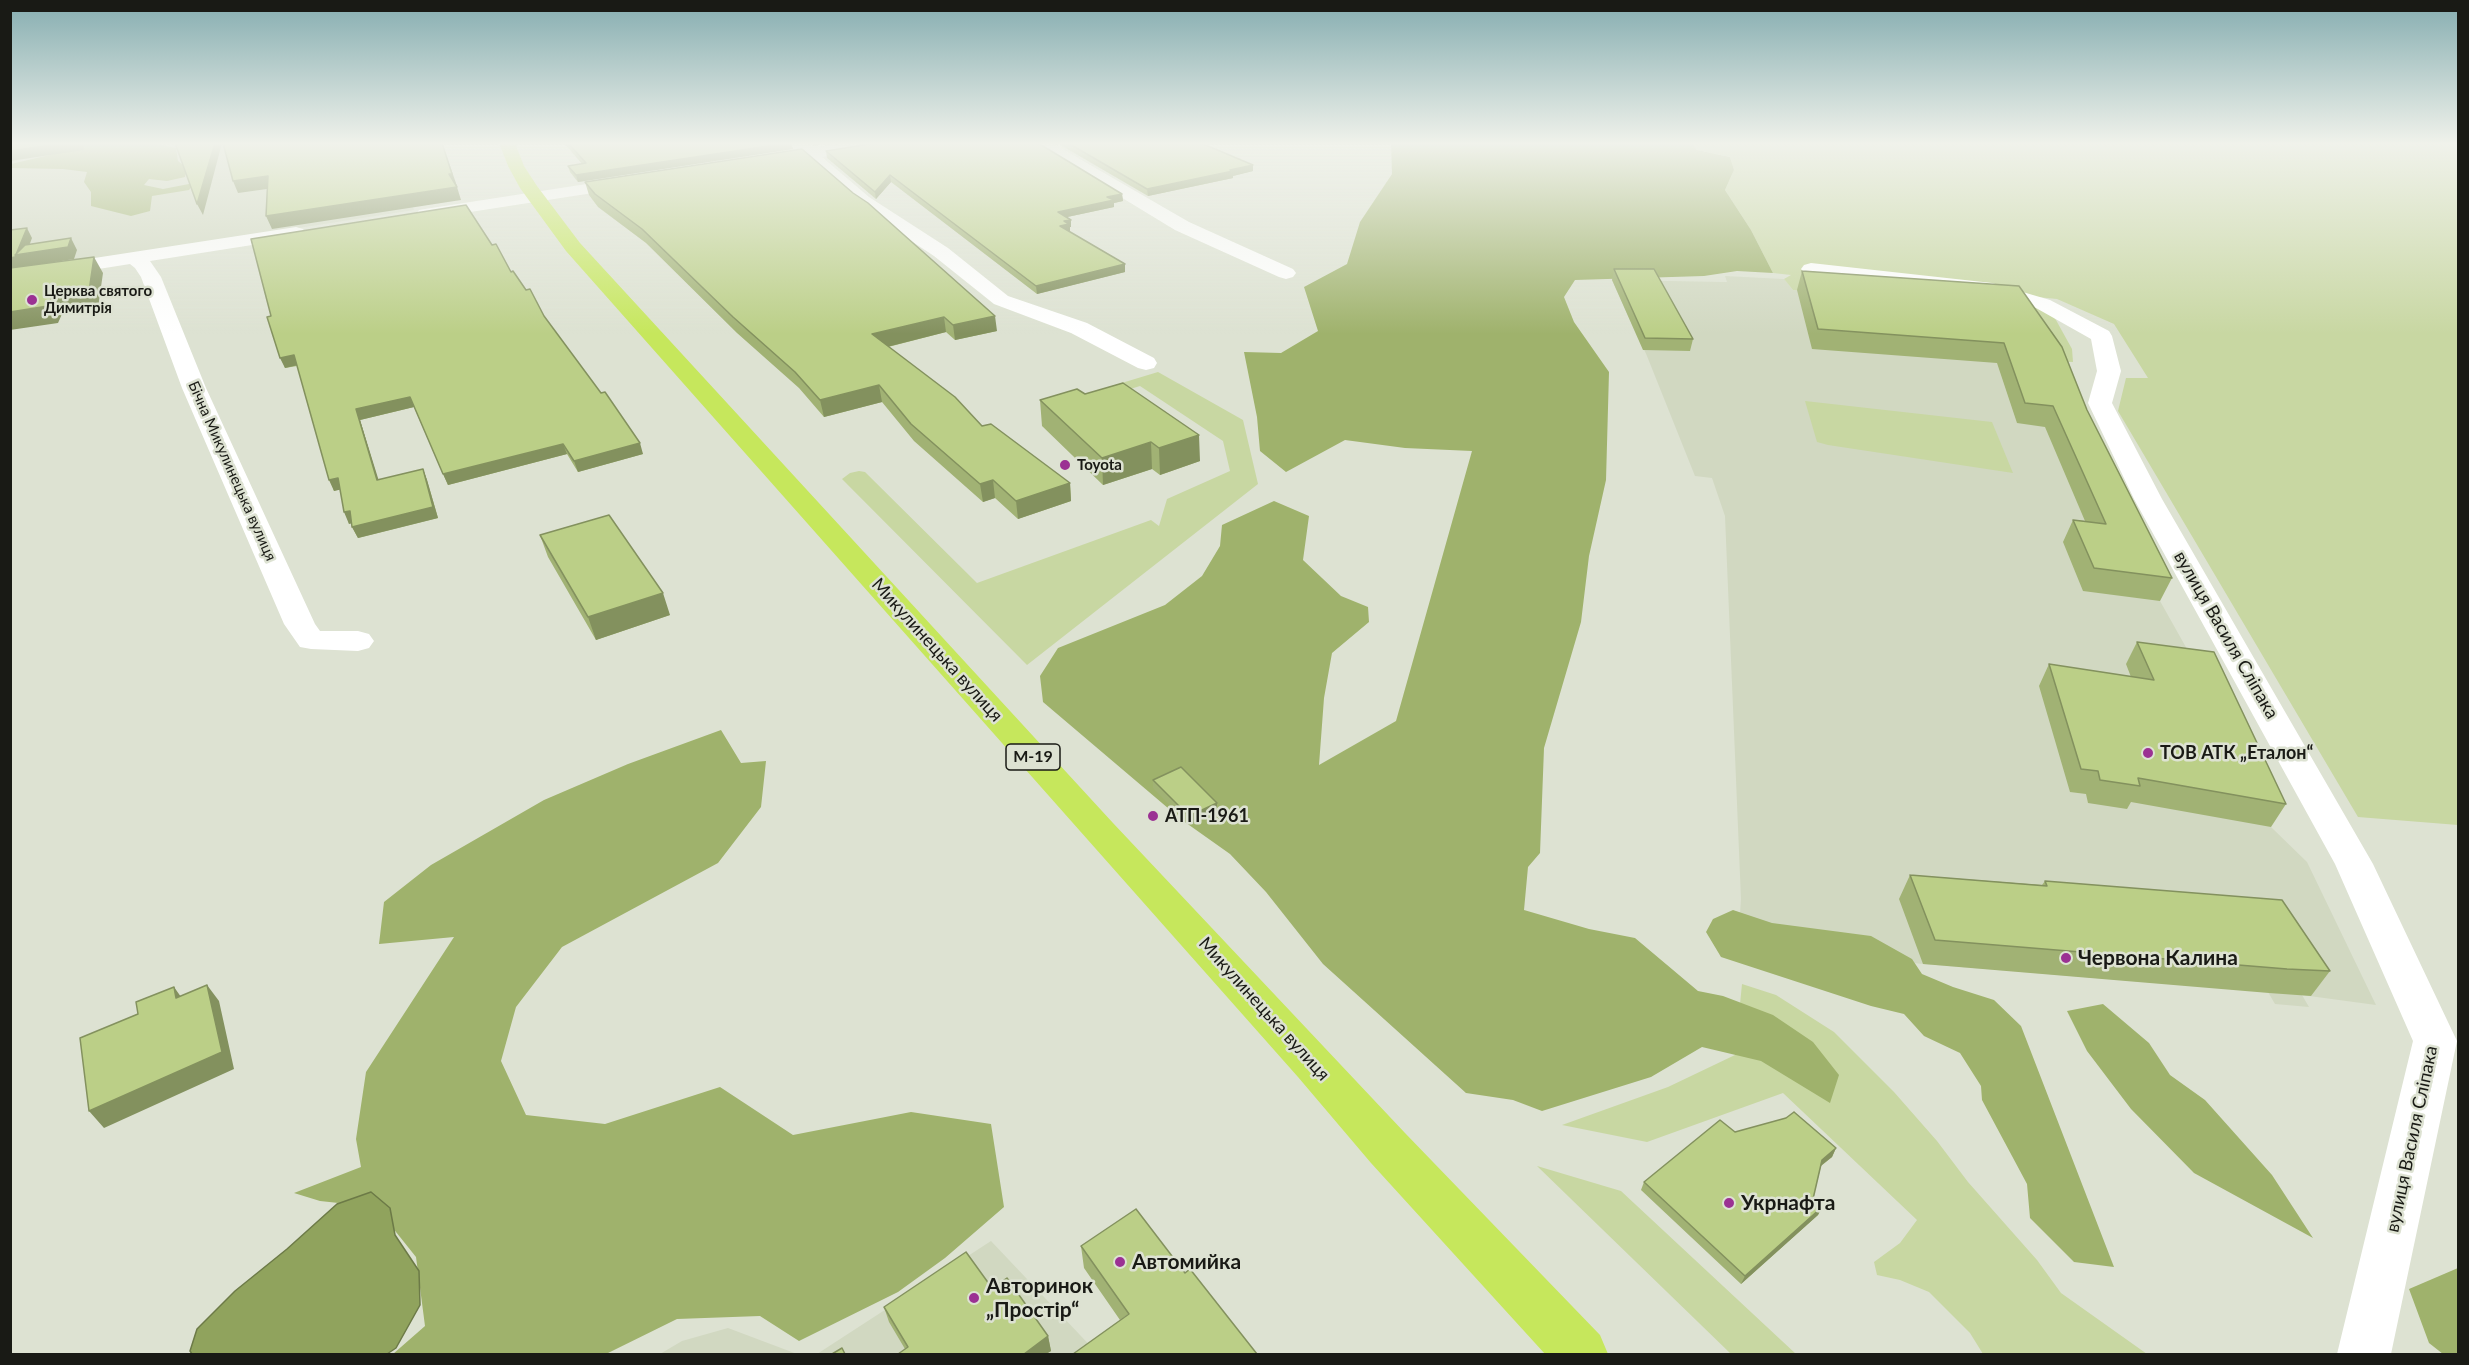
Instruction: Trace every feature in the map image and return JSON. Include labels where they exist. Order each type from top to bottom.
[{"type":"highway","name":"Микулинецька вулиця","points":[[541,207],[573,247],[1100,832],[1314,1064],[1388,1148],[1581,1354]]},
{"type":"street","points":[[404,217],[472,207]]},
{"type":"street","points":[[872,207],[940,252],[1001,300],[1079,328],[1146,363]]},
{"type":"street","points":[[1149,207],[1182,226],[1286,273]]},
{"type":"street","points":[[10,277],[312,231]]},
{"type":"street","name":"Бічна Микулинецька вулиця","points":[[136,259],[151,277],[194,388],[300,624],[311,640],[358,641]]},
{"type":"street","name":"вулиця Василя Сліпака","points":[[1811,269],[1992,289],[2043,303],[2101,336],[2109,371],[2100,403],[2148,499],[2354,864],[2447,1046],[2364,1354]]},
{"type":"shaded area","points":[[11,207],[413,207],[414,210],[11,273]]},
{"type":"shaded area","points":[[94,207],[151,207],[150,211],[131,216]]},
{"type":"shaded area","points":[[1370,207],[1736,207],[1751,230],[1773,273],[1737,271],[1704,276],[1575,280],[1564,297],[1574,322],[1609,372],[1606,480],[1589,556],[1581,622],[1544,748],[1540,853],[1528,867],[1524,910],[1589,929],[1635,938],[1698,991],[1723,996],[1773,1015],[1813,1042],[1839,1075],[1830,1103],[1761,1061],[1702,1047],[1651,1077],[1542,1111],[1513,1100],[1466,1093],[1323,964],[1266,892],[1230,854],[1182,820],[1043,702],[1040,676],[1058,648],[1165,605],[1202,576],[1220,546],[1222,525],[1274,501],[1309,516],[1303,560],[1341,596],[1368,607],[1369,622],[1332,653],[1324,698],[1319,765],[1396,721],[1472,451],[1405,448],[1345,440],[1286,472],[1260,451],[1257,417],[1244,352],[1281,353],[1318,331],[1304,287],[1347,264],[1360,222]]},
{"type":"shaded area","points":[[1736,207],[2458,207],[2458,825],[2358,817],[2118,411],[2126,378],[2148,378],[2114,324],[2057,299],[2007,294],[2048,310],[2056,320],[2072,349],[2073,362],[2050,361],[2012,305],[1793,290],[1784,279],[1791,275],[1773,273],[1751,230]]},
{"type":"shaded area","points":[[1725,276],[1784,279],[1793,290],[2012,305],[2160,601],[2201,674],[2271,827],[2307,862],[2376,1005],[2302,995],[2309,1007],[2275,1004],[2268,992],[1923,964],[1738,945],[1741,899],[1725,516],[1712,478],[1695,476],[1647,356],[1612,280],[1727,282]]},
{"type":"shaded area","points":[[1158,372],[1243,420],[1258,484],[1027,665],[842,479],[850,473],[865,472],[977,583],[1151,520],[1159,526],[1167,499],[1230,471],[1223,441],[1140,386],[1108,396],[1082,395]]},
{"type":"shaded area","points":[[1805,401],[1992,422],[2013,473],[1817,442]]},
{"type":"shaded area","points":[[721,730],[741,763],[766,761],[761,807],[718,863],[562,947],[516,1007],[501,1061],[526,1115],[605,1124],[720,1087],[793,1135],[911,1112],[991,1124],[1004,1207],[945,1258],[898,1292],[799,1341],[760,1316],[677,1319],[606,1354],[393,1354],[425,1326],[416,1257],[376,1207],[320,1201],[294,1193],[361,1167],[356,1139],[366,1072],[454,937],[379,944],[384,902],[431,865],[544,800],[628,764]]},
{"type":"shaded area","points":[[1733,910],[1772,923],[1871,936],[1912,959],[1922,974],[1994,1000],[2021,1026],[2114,1267],[2074,1262],[2030,1218],[2027,1184],[1982,1100],[1981,1086],[1960,1053],[1924,1036],[1904,1014],[1871,1006],[1721,957],[1706,932],[1713,919]]},
{"type":"shaded area","points":[[1742,984],[1776,995],[1834,1032],[1894,1092],[1937,1141],[1968,1182],[2037,1260],[2061,1293],[2147,1354],[1983,1354],[1970,1333],[1929,1292],[1900,1280],[1877,1275],[1874,1262],[1900,1243],[1917,1220],[1783,1093],[1647,1142],[1562,1125],[1668,1087],[1735,1055]]},
{"type":"shaded area","points":[[2103,1004],[2149,1043],[2170,1075],[2205,1100],[2272,1175],[2313,1238],[2194,1173],[2131,1109],[2087,1051],[2067,1011]]},
{"type":"shaded area","points":[[1537,1166],[1621,1191],[1796,1354],[1731,1354]]},
{"type":"shaded area","points":[[371,1192],[390,1208],[395,1235],[419,1271],[420,1305],[396,1348],[387,1354],[192,1354],[190,1351],[197,1329],[235,1291],[337,1204]]},
{"type":"shaded area","name":"Авторинок „Простір“","points":[[991,1241],[1098,1354],[817,1354]]},
{"type":"shaded area","points":[[2458,1268],[2458,1354],[2443,1354],[2429,1343],[2409,1289]]},
{"type":"shaded area","points":[[728,1328],[797,1354],[660,1354],[682,1341]]},
{"type":"building","points":[[266,207],[327,207],[266,216]]},
{"type":"building","points":[[467,207],[492,245],[496,244],[511,272],[513,271],[526,290],[530,289],[544,316],[601,393],[605,392],[640,443],[574,461],[563,444],[443,474],[410,397],[356,409],[377,480],[423,469],[433,507],[352,527],[350,511],[344,512],[338,478],[329,480],[294,355],[280,358],[267,317],[271,316],[251,239]]},
{"type":"building","points":[[612,207],[872,207],[995,316],[953,325],[944,317],[872,334],[955,397],[982,426],[991,424],[1070,483],[1016,501],[993,480],[980,484],[911,424],[879,385],[820,400],[795,372],[733,317],[642,229]]},
{"type":"building","points":[[932,207],[1083,207],[1058,212],[1071,220],[1064,221],[1069,224],[1060,226],[1125,264],[1036,286]]},
{"type":"building","points":[[27,228],[15,257],[10,258],[10,230]]},
{"type":"building","points":[[71,238],[68,247],[15,255],[25,245]]},
{"type":"building","points":[[94,257],[89,291],[52,297],[48,306],[10,312],[10,268]]},
{"type":"building","points":[[1614,269],[1654,269],[1693,339],[1645,338]]},
{"type":"building","points":[[1802,271],[2019,286],[2062,347],[2087,410],[2172,578],[2094,568],[2073,520],[2106,524],[2053,406],[2025,403],[2004,343],[1818,329]]},
{"type":"building","points":[[1123,383],[1199,435],[1159,448],[1151,442],[1102,458],[1040,400],[1077,389],[1085,394]]},
{"type":"building","points":[[609,515],[663,593],[588,617],[540,535]]},
{"type":"building","points":[[2137,642],[2214,652],[2286,804],[2138,778],[2140,786],[2100,780],[2098,771],[2081,769],[2049,664],[2154,680]]},
{"type":"building","points":[[1181,767],[1217,803],[1189,816],[1153,780]]},
{"type":"building","points":[[1910,875],[2047,886],[2045,881],[2282,900],[2330,971],[1935,940]]},
{"type":"building","points":[[207,985],[222,1052],[89,1111],[80,1038],[138,1014],[136,1002],[174,987],[176,998]]},
{"type":"building","name":"Укрнафта","points":[[1794,1112],[1836,1148],[1822,1160],[1813,1199],[1822,1207],[1745,1276],[1644,1182],[1720,1120],[1735,1132],[1786,1118]]},
{"type":"building","points":[[1136,1209],[1185,1273],[1190,1269],[1257,1354],[1073,1354],[1129,1314],[1081,1246]]},
{"type":"building","name":"Авторинок „Простір“","points":[[966,1252],[992,1288],[1007,1278],[1048,1336],[1024,1354],[898,1354],[908,1347],[884,1307]]},
{"type":"building","points":[[842,1348],[845,1354],[832,1354]]},
{"type":"place","name":"Церква святого Димитрія","points":[[32,300]]},
{"type":"place","name":"Toyota","points":[[1065,465]]},
{"type":"place","name":"ТОВ АТК „Еталон“","points":[[2148,753]]},
{"type":"place","name":"АТП-1961","points":[[1153,816]]},
{"type":"place","name":"Червона Калина","points":[[2066,958]]},
{"type":"place","name":"Укрнафта","points":[[1729,1203]]},
{"type":"place","name":"Автомийка","points":[[1120,1262]]},
{"type":"place","name":"Авторинок „Простір“","points":[[974,1298]]}]
